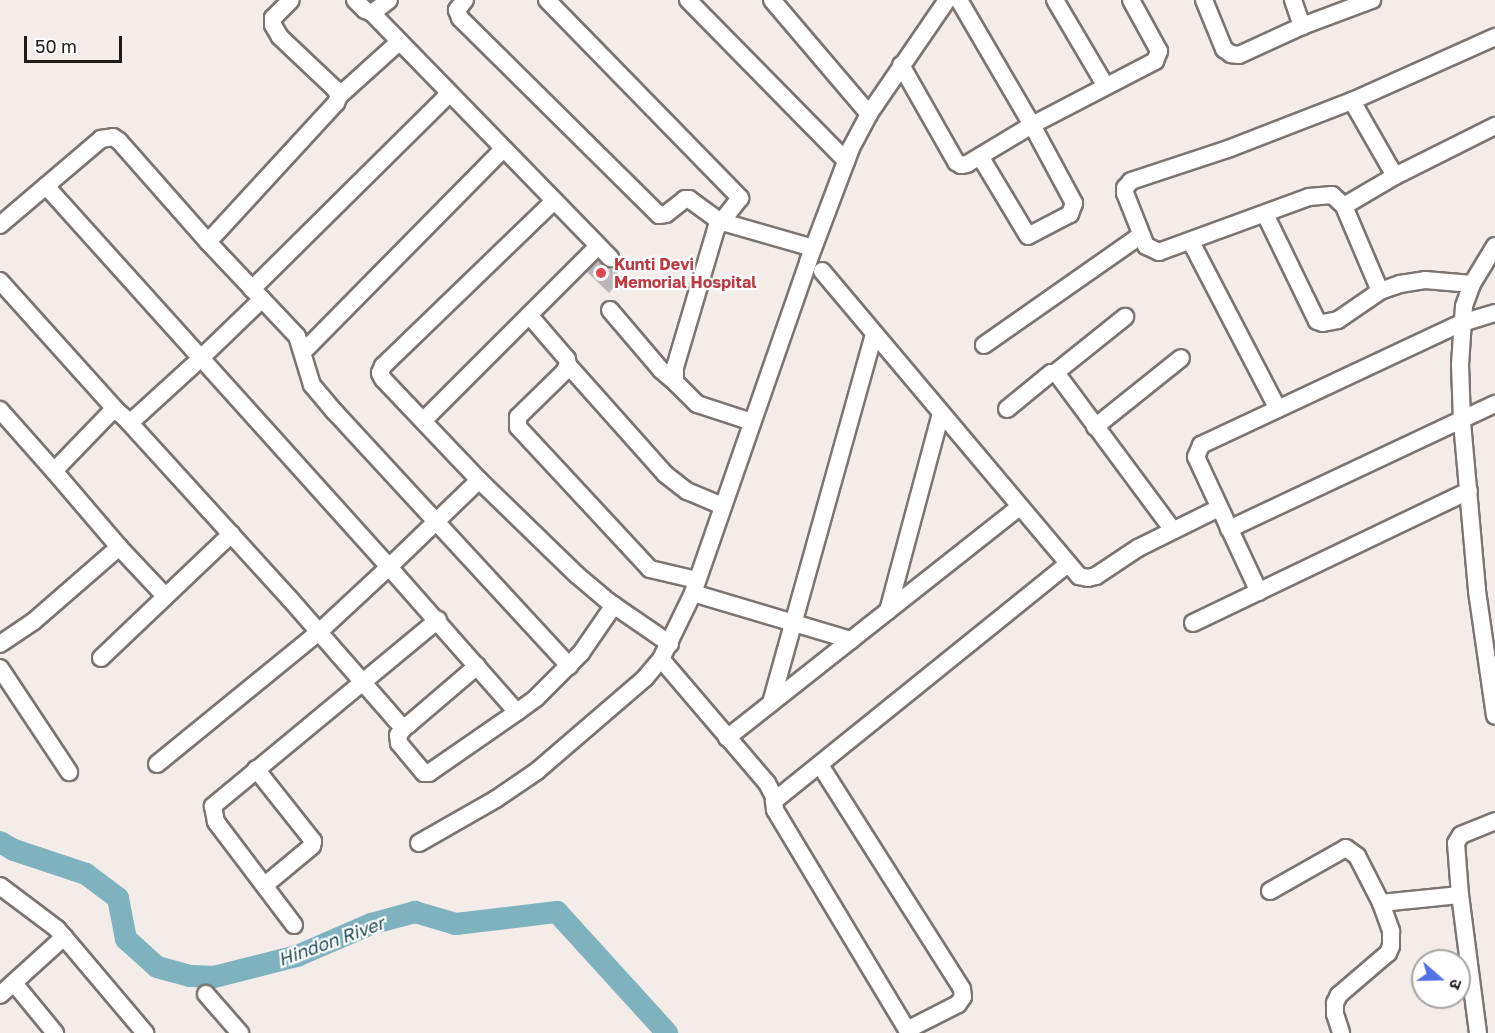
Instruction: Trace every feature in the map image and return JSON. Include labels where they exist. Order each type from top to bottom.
[{"type":"street","points":[[291,0],[273,18],[273,25],[280,37],[335,89],[339,96]]},
{"type":"street","points":[[355,0],[365,10],[372,13],[610,258]]},
{"type":"street","points":[[372,13],[388,0]]},
{"type":"street","points":[[465,0],[457,10],[460,18],[659,215],[666,214],[685,199],[689,199],[719,221],[813,249]]},
{"type":"street","points":[[547,0],[739,195],[736,205],[719,221],[675,367],[675,382]]},
{"type":"street","points":[[688,0],[846,161]]},
{"type":"street","points":[[772,0],[869,114]]},
{"type":"street","points":[[419,843],[496,799],[537,771],[645,678],[661,659],[670,644],[695,586],[846,161],[869,114],[947,0]]},
{"type":"street","points":[[959,0],[1032,124],[1074,203],[1070,214],[1028,236],[980,156]]},
{"type":"street","points":[[1055,0],[1105,85]]},
{"type":"street","points":[[901,65],[956,162],[961,165],[967,164],[1032,124],[1158,57],[1158,51],[1131,0]]},
{"type":"street","points":[[1203,0],[1224,49],[1231,54],[1239,55],[1302,26],[1372,0]]},
{"type":"street","points":[[1293,0],[1302,26]]},
{"type":"street","points":[[1380,291],[1344,206],[1332,195],[1325,194],[1265,214],[1166,251],[1153,251],[1141,235],[1125,188],[1131,181],[1228,149],[1352,100],[1495,37]]},
{"type":"street","points":[[208,242],[336,103],[339,96],[399,42]]},
{"type":"street","points":[[121,415],[136,418],[201,358],[257,294],[449,94]]},
{"type":"street","points":[[1352,100],[1395,176]]},
{"type":"street","points":[[1344,206],[1395,176],[1495,126]]},
{"type":"street","points":[[0,225],[100,140],[112,137],[297,336],[312,385],[569,666]]},
{"type":"street","points":[[303,352],[503,149]]},
{"type":"street","points":[[46,186],[438,620],[517,712]]},
{"type":"street","points":[[554,201],[383,366],[380,373],[382,379],[424,420],[479,480],[577,575],[614,605],[670,644]]},
{"type":"street","points":[[1265,214],[1317,321],[1323,323],[1338,320],[1380,291],[1400,284],[1425,280],[1472,284]]},
{"type":"street","points":[[984,345],[1141,235]]},
{"type":"street","points":[[1191,242],[1278,409]]},
{"type":"street","points":[[424,420],[598,246]]},
{"type":"street","points":[[1494,704],[1477,591],[1462,422],[1462,323],[1464,306],[1472,284],[1495,246]]},
{"type":"street","points":[[822,271],[1079,576],[1088,578],[1173,530],[1219,508]]},
{"type":"street","points":[[0,281],[231,534],[363,684],[405,727]]},
{"type":"street","points":[[610,310],[661,370],[697,404],[752,422]]},
{"type":"street","points":[[1259,592],[1196,457],[1198,449],[1462,323],[1495,313]]},
{"type":"street","points":[[529,315],[567,359],[568,365],[665,474],[687,491],[723,506]]},
{"type":"street","points":[[1007,409],[1125,317]]},
{"type":"street","points":[[771,703],[874,335]]},
{"type":"street","points":[[1095,427],[1181,358]]},
{"type":"street","points":[[568,365],[564,372],[518,417],[518,428],[650,569],[794,624],[851,640]]},
{"type":"street","points":[[1055,373],[1173,530]]},
{"type":"street","points":[[1229,529],[1495,405]]},
{"type":"street","points":[[0,410],[119,547],[165,596]]},
{"type":"street","points":[[888,611],[941,413]]},
{"type":"street","points":[[54,471],[121,415]]},
{"type":"street","points":[[157,764],[319,632],[479,480]]},
{"type":"street","points":[[1193,623],[1469,491]]},
{"type":"street","points":[[727,738],[1020,507]]},
{"type":"street","points":[[101,658],[231,534]]},
{"type":"street","points":[[0,644],[34,621],[119,547]]},
{"type":"street","points":[[775,799],[1068,564]]},
{"type":"street","points":[[477,666],[398,735],[399,743],[424,773],[429,773],[536,698],[593,639],[614,605]]},
{"type":"street","points":[[294,925],[216,822],[212,813],[215,801],[363,684],[438,620]]},
{"type":"street","points":[[661,659],[766,783],[775,799],[776,810],[908,1032],[958,1004],[963,997],[962,989],[820,765]]},
{"type":"street","points":[[0,668],[69,772]]},
{"type":"street","points":[[256,769],[314,841],[312,846],[264,886]]},
{"type":"street","points":[[1478,1033],[1460,896],[1456,843],[1461,835],[1495,821]]},
{"type":"street","points":[[1270,891],[1346,848],[1357,856],[1381,903],[1391,931],[1391,946],[1388,953],[1339,995],[1335,1003],[1335,1014],[1341,1033]]},
{"type":"street","points":[[0,886],[64,937],[145,1033]]},
{"type":"street","points":[[1381,903],[1460,896]]},
{"type":"street","points":[[0,995],[64,937]]},
{"type":"street","points":[[14,983],[55,1033]]},
{"type":"street","points":[[206,994],[240,1033]]},
{"type":"building","points":[[598,261],[607,268],[612,268],[623,278],[609,293],[587,272]]},
{"type":"waterway","name":"Hindon River","points":[[0,842],[14,850],[86,874],[118,898],[126,939],[157,967],[190,976],[214,977],[297,956],[371,924],[415,912],[456,924],[557,912],[667,1033]]},
{"type":"place","name":"Kunti Devi Memorial Hospital","points":[[601,273]]}]
